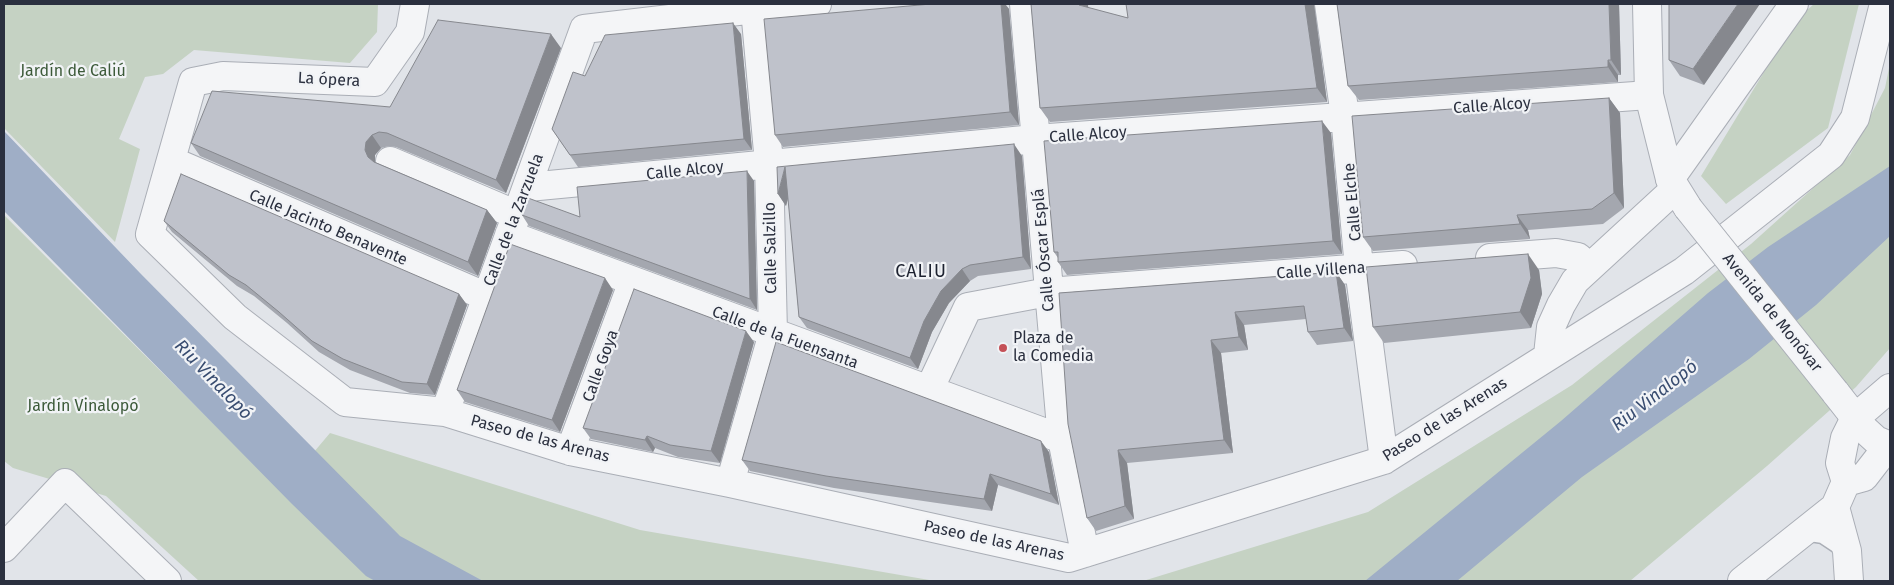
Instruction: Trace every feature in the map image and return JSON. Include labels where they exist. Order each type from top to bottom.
[{"type":"street","name":"La ópera","points":[[193,82],[223,76],[375,82],[410,32],[415,4]]},
{"type":"street","points":[[755,9],[817,4]]},
{"type":"street","name":"Calle Óscar Esplá","points":[[1024,4],[1062,439],[1085,553]]},
{"type":"street","name":"Calle Elche","points":[[1329,4],[1345,116],[1359,268],[1384,460]]},
{"type":"street","points":[[1647,4],[1649,95],[1678,192]]},
{"type":"street","points":[[1548,355],[1551,327],[1561,305],[1575,282],[1589,267],[1678,192],[1794,4]]},
{"type":"street","name":"Paseo de las Arenas","points":[[193,82],[150,234],[235,317],[346,402],[445,412],[570,451],[730,483],[1069,558],[1384,460],[1684,271],[1830,155],[1855,118],[1884,4]]},
{"type":"street","name":"Calle de la Zarzuela","points":[[445,412],[485,296],[528,187],[584,29],[755,9]]},
{"type":"street","name":"Calle Salzillo","points":[[730,483],[773,333],[769,163],[755,9]]},
{"type":"street","name":"Calle Alcoy","points":[[528,187],[1035,139],[1649,95]]},
{"type":"street","name":"Calle Jacinto Benavente","points":[[172,160],[485,296]]},
{"type":"street","name":"Calle de la Fuensanta","points":[[390,161],[513,225],[633,281],[1062,439]]},
{"type":"street","name":"Avenida de Monóvar","points":[[1678,192],[1855,418],[1876,440],[1889,446]]},
{"type":"street","points":[[1467,260],[1556,252],[1578,257],[1589,267]]},
{"type":"street","name":"Calle Villena","points":[[1048,292],[1428,263]]},
{"type":"street","name":"Calle Goya","points":[[570,451],[633,281]]},
{"type":"street","points":[[929,390],[968,307],[1048,292]]},
{"type":"street","points":[[1742,581],[1835,507],[1846,482],[1840,463],[1845,438],[1855,418],[1890,388]]},
{"type":"street","points":[[1846,482],[1864,477],[1889,446]]},
{"type":"street","points":[[4,548],[65,483],[167,581]]},
{"type":"street","points":[[1835,507],[1847,551],[1850,581]]},
{"type":"lane","points":[[1804,532],[1823,535],[1847,551]]},
{"type":"green space","name":"Jardín de Caliú","points":[[4,4],[378,4],[377,32],[350,63],[194,50],[163,74],[145,77],[119,139],[140,149],[115,242],[4,128]]},
{"type":"green space","points":[[1814,4],[1859,4],[1828,128],[1726,204],[1701,176],[1795,21]]},
{"type":"green space","points":[[1890,63],[1890,348],[1856,387],[1767,466],[1630,581],[1143,581],[1368,512],[1572,385],[1751,244],[1850,155],[1885,88]]},
{"type":"green space","name":"Jardín Vinalopó","points":[[4,215],[281,491],[330,433],[640,530],[935,581],[199,581],[106,496],[13,468],[4,461]]},
{"type":"water","name":"Riu Vinalopó","points":[[4,131],[140,273],[400,536],[483,581],[375,581],[366,576],[291,503],[4,211]]},
{"type":"water","name":"Riu Vinalopó","points":[[1890,166],[1890,236],[1816,305],[1749,359],[1582,477],[1457,581],[1365,581],[1561,421],[1708,293],[1768,247]]},
{"type":"building","points":[[931,4],[1001,4],[1010,112],[775,135],[764,19]]},
{"type":"building","points":[[1031,4],[1079,4],[1128,18],[1126,4],[1305,4],[1317,88],[1040,108]]},
{"type":"building","points":[[1337,4],[1609,4],[1611,60],[1608,60],[1608,67],[1348,86]]},
{"type":"building","points":[[1669,4],[1738,4],[1693,69],[1669,60]]},
{"type":"building","points":[[438,20],[551,34],[496,180],[387,133],[379,132],[372,135],[366,142],[365,150],[368,157],[374,162],[487,210],[468,262],[191,143],[212,91],[390,107]]},
{"type":"building","points":[[733,23],[744,139],[570,155],[552,129],[573,72],[585,76],[605,35]]},
{"type":"building","points":[[1609,98],[1614,193],[1592,209],[1517,215],[1520,224],[1363,237],[1352,116]]},
{"type":"building","points":[[1322,121],[1333,241],[1058,262],[1058,252],[1054,252],[1044,141]]},
{"type":"building","points":[[1014,144],[1023,257],[970,265],[962,269],[941,291],[924,321],[910,358],[799,317],[785,167],[778,194],[777,167]]},
{"type":"building","points":[[747,171],[750,299],[522,215],[528,198],[580,217],[577,187]]},
{"type":"building","points":[[181,174],[459,294],[427,384],[402,382],[343,359],[312,341],[246,285],[229,275],[164,221]]},
{"type":"building","points":[[510,244],[605,278],[552,420],[457,390]]},
{"type":"building","points":[[1528,254],[1531,278],[1520,312],[1373,327],[1366,267]]},
{"type":"building","points":[[1336,272],[1344,328],[1308,332],[1304,306],[1235,312],[1239,337],[1211,340],[1224,440],[1118,450],[1125,506],[1087,518],[1068,424],[1059,293]]},
{"type":"building","points":[[634,289],[746,331],[711,451],[670,445],[647,436],[645,440],[583,428]]},
{"type":"building","points":[[776,342],[1041,441],[1051,494],[990,474],[984,499],[826,476],[742,460]]},
{"type":"place","name":"Plaza de la Comedia","points":[[1003,348]]},
{"type":"district","name":"CALIU","points":[[921,272]]}]
